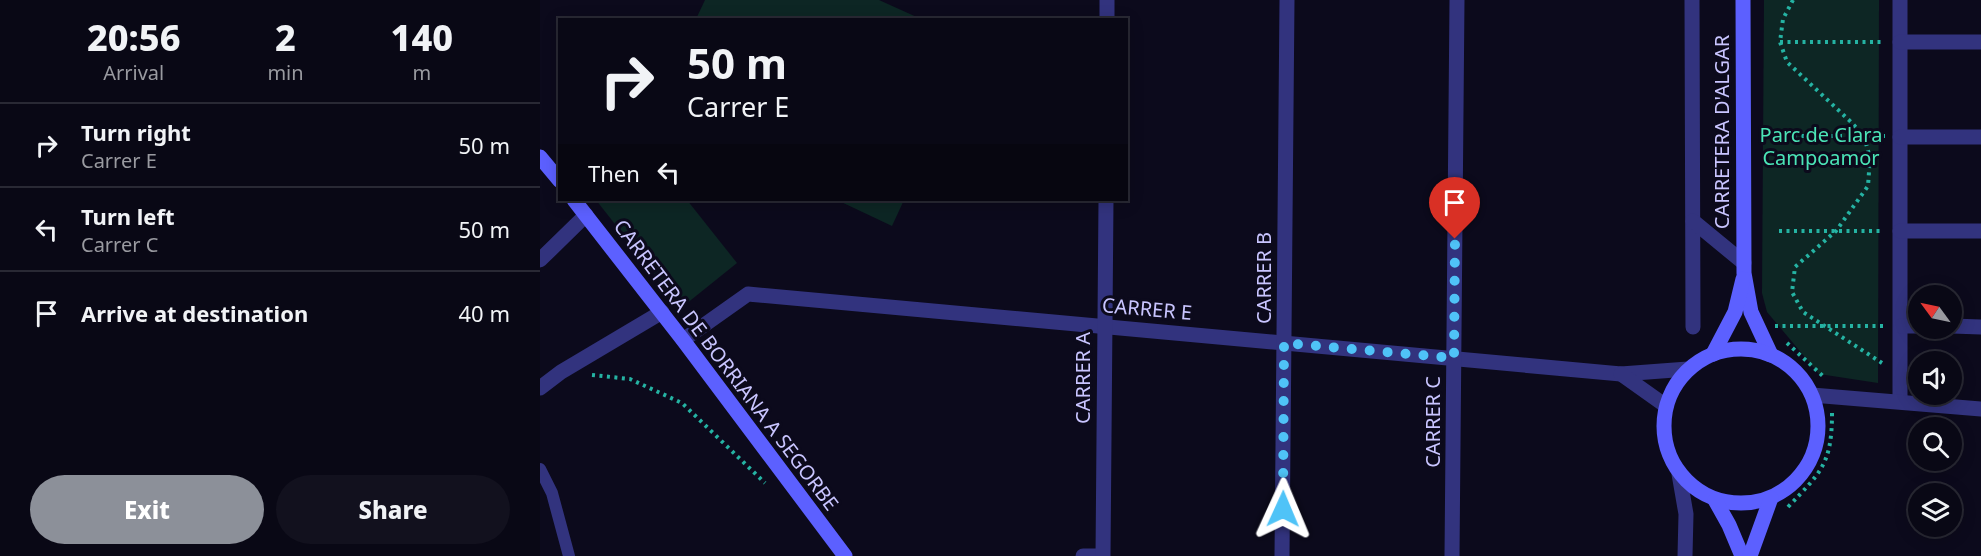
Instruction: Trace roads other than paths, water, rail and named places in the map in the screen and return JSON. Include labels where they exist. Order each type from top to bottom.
[{"type":"main road","name":"CARRETERA D'ALGAR","points":[[1743,0],[1744,268],[1751,312],[1772,355]]},
{"type":"main road","points":[[540,156],[558,179]]},
{"type":"main road","name":"CARRETERA DE BORRIANA A SEGORBE","points":[[575,201],[662,312],[845,556]]},
{"type":"main road","name":"CARRETERA D'ALGAR","points":[[1713,354],[1735,312],[1744,268]]},
{"type":"main road","points":[[1732,349],[1752,350],[1772,355],[1802,378],[1812,395],[1818,419],[1816,443],[1807,466],[1797,478],[1771,498],[1743,504],[1715,500],[1695,489],[1679,474],[1668,453],[1663,430],[1666,406],[1675,386],[1689,369],[1713,354],[1732,349]]},
{"type":"main road","points":[[1750,556],[1771,498]]},
{"type":"main road","points":[[1715,500],[1730,525],[1742,556]]},
{"type":"street","points":[[1107,0],[1107,18]]},
{"type":"street","name":"CARRER B","points":[[1282,556],[1287,0]]},
{"type":"street","name":"CARRER C","points":[[1452,556],[1457,0]]},
{"type":"street","name":"CARRETERA D'ALGAR","points":[[1692,0],[1693,327]]},
{"type":"street","points":[[1900,0],[1900,401]]},
{"type":"street","points":[[1900,42],[1981,42]]},
{"type":"street","points":[[1900,137],[1981,137]]},
{"type":"street","name":"CARRER A","points":[[1103,556],[1106,201]]},
{"type":"street","points":[[540,260],[586,216]]},
{"type":"street","name":"CARRETERA D'ALGAR","points":[[1693,221],[1744,268]]},
{"type":"street","points":[[1900,231],[1981,231]]},
{"type":"street","name":"CARRER E","points":[[683,340],[748,294],[1621,374],[1689,369]]},
{"type":"street","points":[[540,388],[561,372],[662,312]]},
{"type":"street","points":[[1901,326],[1908,326]]},
{"type":"street","points":[[1962,327],[1981,327]]},
{"type":"street","name":"CARRER E","points":[[1621,374],[1666,406]]},
{"type":"street","points":[[1812,395],[1981,409]]},
{"type":"street","points":[[1679,474],[1686,514],[1685,556]]},
{"type":"street","points":[[1083,556],[1103,556]]},
{"type":"lane","points":[[540,469],[552,493],[569,556]]},
{"type":"park label","name":"Parc de Clara Campoamor","points":[[1821,146]]}]
